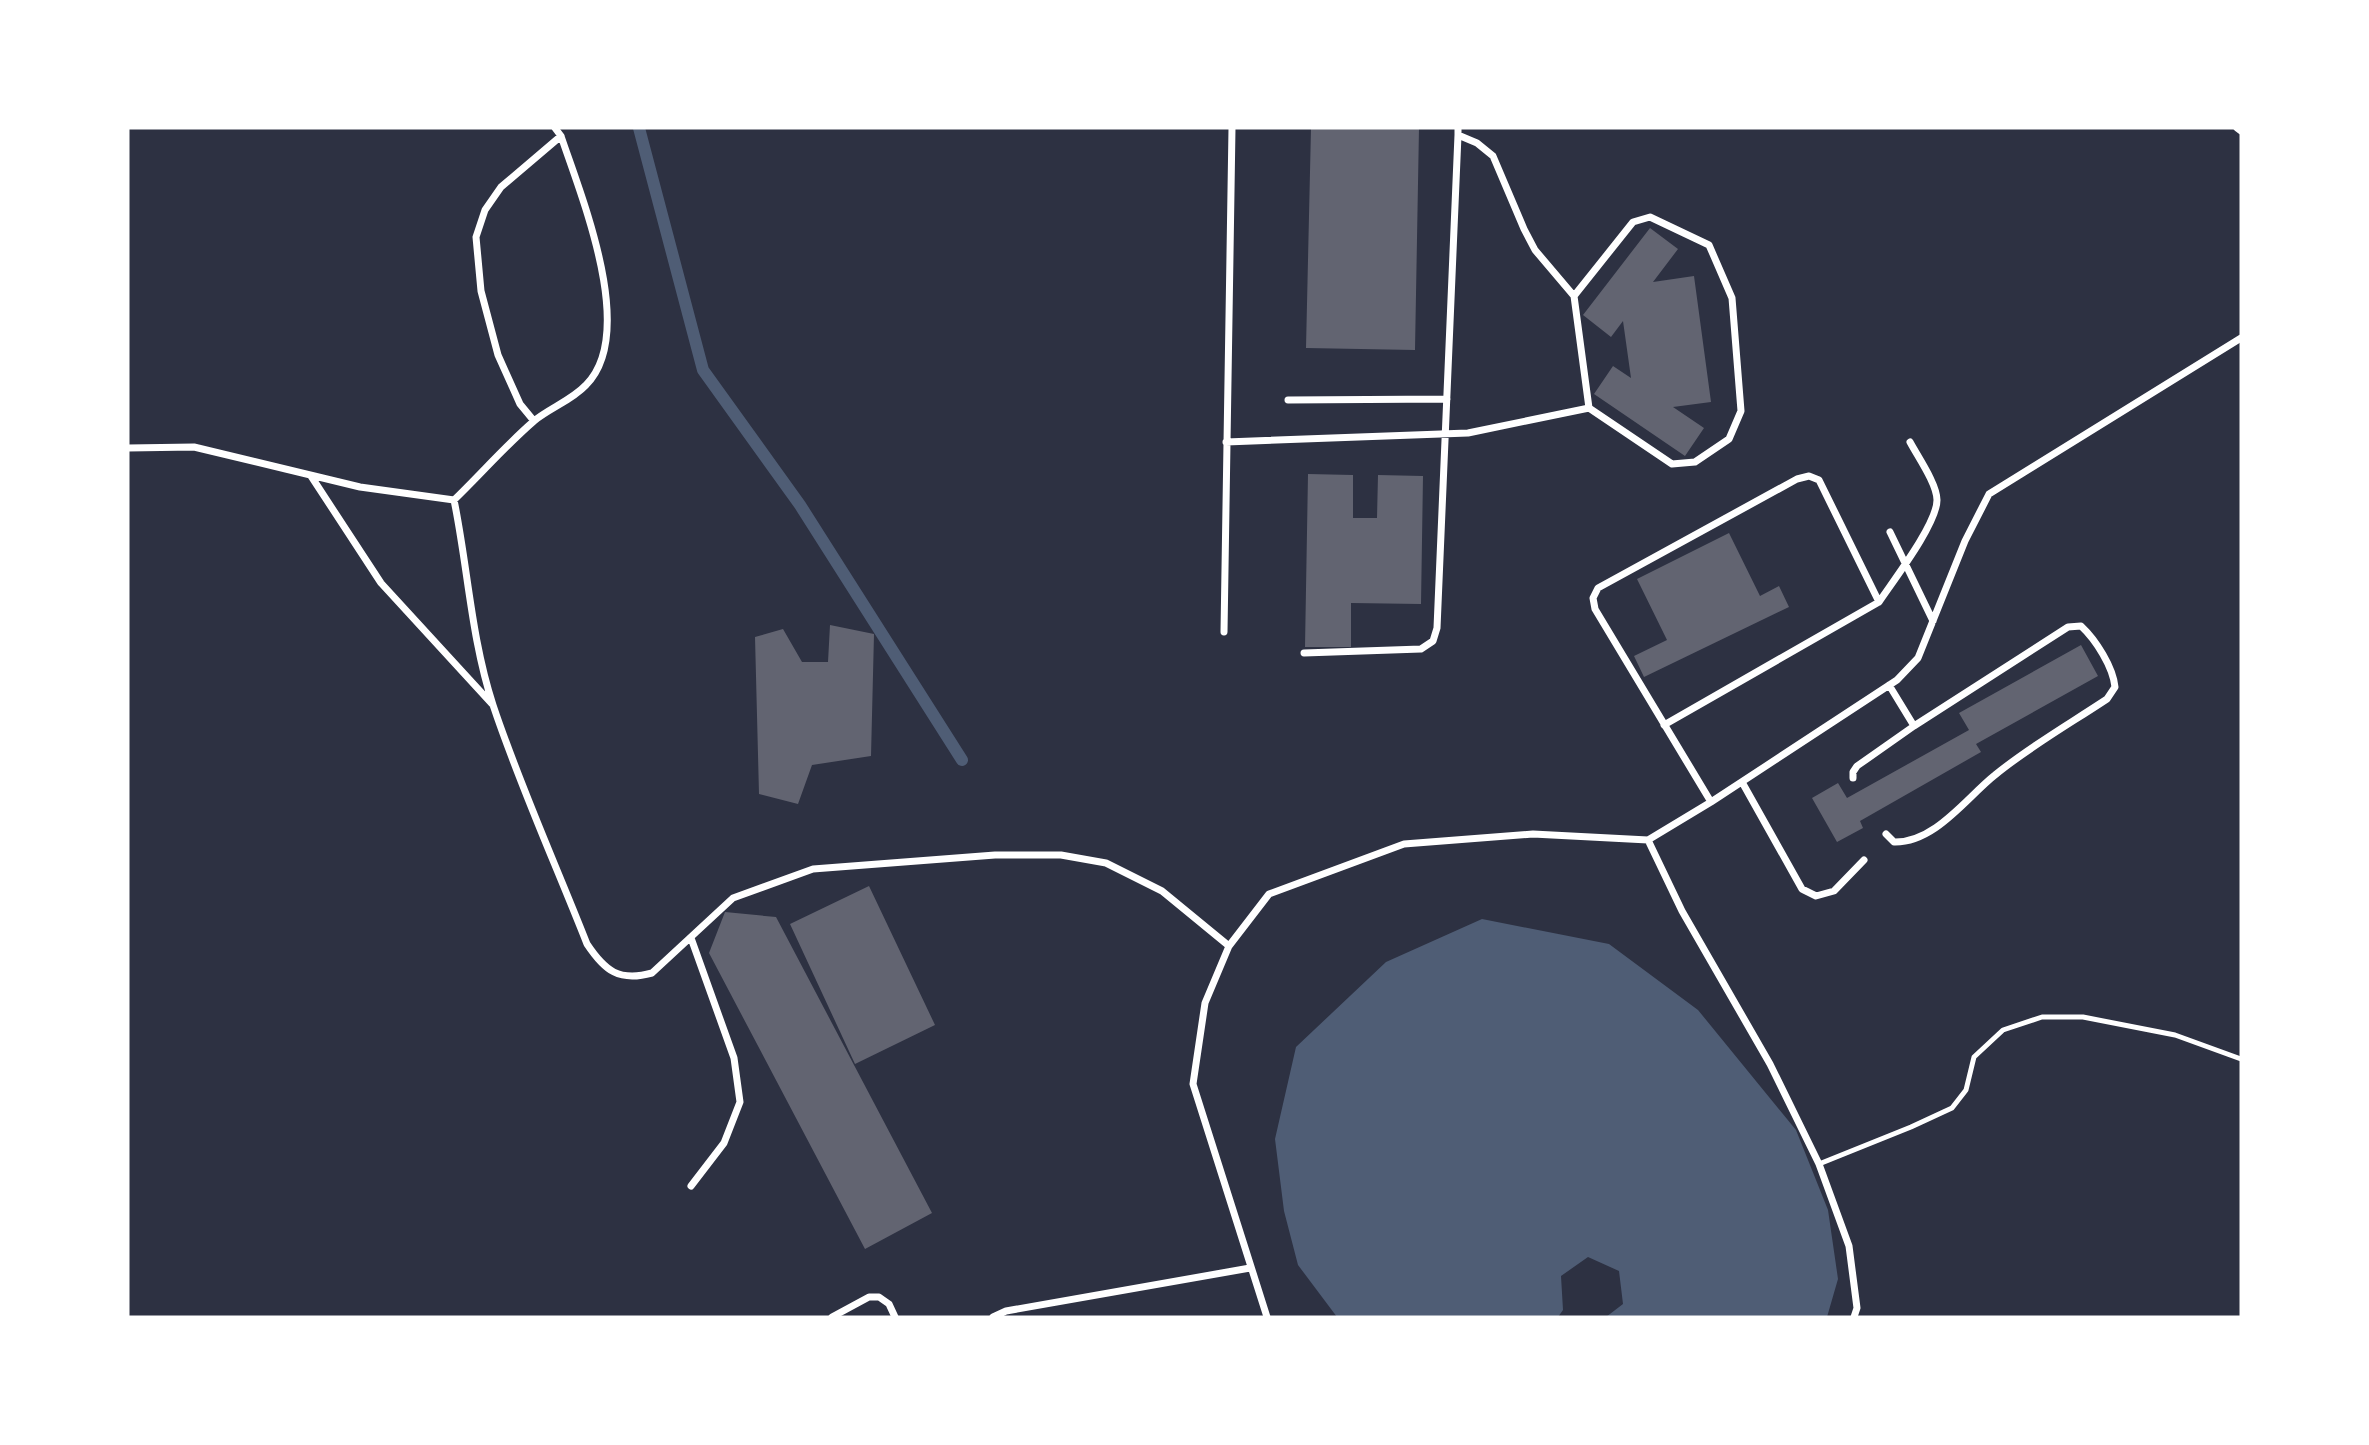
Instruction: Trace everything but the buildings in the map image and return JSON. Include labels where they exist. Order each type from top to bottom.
[{"type":"street","points":[[454,500],[534,421],[587,385],[604,358],[609,312],[592,226],[561,136],[555,128]]},
{"type":"street","points":[[1224,632],[1233,128]]},
{"type":"street","points":[[1304,653],[1421,649],[1433,641],[1437,628],[1458,131],[1493,156],[1535,250],[1574,296],[1589,408]]},
{"type":"street","points":[[534,421],[520,404],[498,355],[481,291],[476,237],[485,210],[501,187],[561,136]]},
{"type":"street","points":[[1226,442],[1468,433],[1589,408],[1672,464],[1695,462],[1729,439],[1741,411],[1732,298],[1709,245],[1650,217],[1633,222],[1574,296]]},
{"type":"street","points":[[1267,1317],[1193,1084],[1205,1003],[1229,946],[1269,894],[1404,844],[1533,834],[1648,840],[1711,802],[1889,685],[1918,658],[1965,541],[1989,494],[2241,338]]},
{"type":"street","points":[[1288,400],[1447,398]]},
{"type":"street","points":[[1664,725],[1879,603],[1930,525],[1938,500],[1910,442]]},
{"type":"street","points":[[128,448],[194,447],[360,487],[454,500]]},
{"type":"street","points":[[1711,802],[1595,609],[1593,598],[1598,588],[1797,479],[1809,475],[1819,480],[1879,603]]},
{"type":"street","points":[[311,476],[381,583],[493,704]]},
{"type":"street","points":[[454,500],[464,549],[473,629],[493,704],[587,944],[598,960],[614,972],[635,978],[652,973],[733,898],[813,869],[995,855],[1062,855],[1106,863],[1162,891],[1229,946]]},
{"type":"street","points":[[1890,531],[1933,621]]},
{"type":"street","points":[[1853,778],[1857,766],[2068,627],[2081,626],[2087,632],[2114,676],[2115,687],[2108,699],[1995,775],[1956,813],[1931,830],[1901,842],[1894,842],[1886,834]]},
{"type":"street","points":[[1889,685],[1914,726]]},
{"type":"street","points":[[1742,782],[1802,889],[1816,896],[1834,891],[1864,860]]},
{"type":"street","points":[[1648,840],[1682,911],[1770,1064],[1819,1164],[1849,1246],[1857,1308],[1854,1317]]},
{"type":"street","points":[[691,938],[734,1058],[740,1102],[724,1143],[691,1186]]},
{"type":"street","points":[[993,1317],[1006,1311],[1250,1268]]},
{"type":"street","points":[[832,1317],[869,1297],[879,1297],[889,1304],[895,1317]]},
{"type":"lane","points":[[1819,1164],[1911,1128],[1952,1108],[1966,1090],[1974,1057],[2003,1030],[2042,1017],[2083,1017],[2175,1035],[2241,1059]]},
{"type":"water","points":[[1482,919],[1609,944],[1698,1010],[1796,1130],[1828,1210],[1838,1279],[1827,1317],[1606,1317],[1623,1304],[1619,1271],[1588,1257],[1561,1276],[1563,1310],[1558,1317],[1337,1317],[1298,1265],[1284,1211],[1275,1139],[1296,1047],[1386,962]]},
{"type":"waterway","points":[[639,128],[703,370],[800,505],[962,760]]}]
